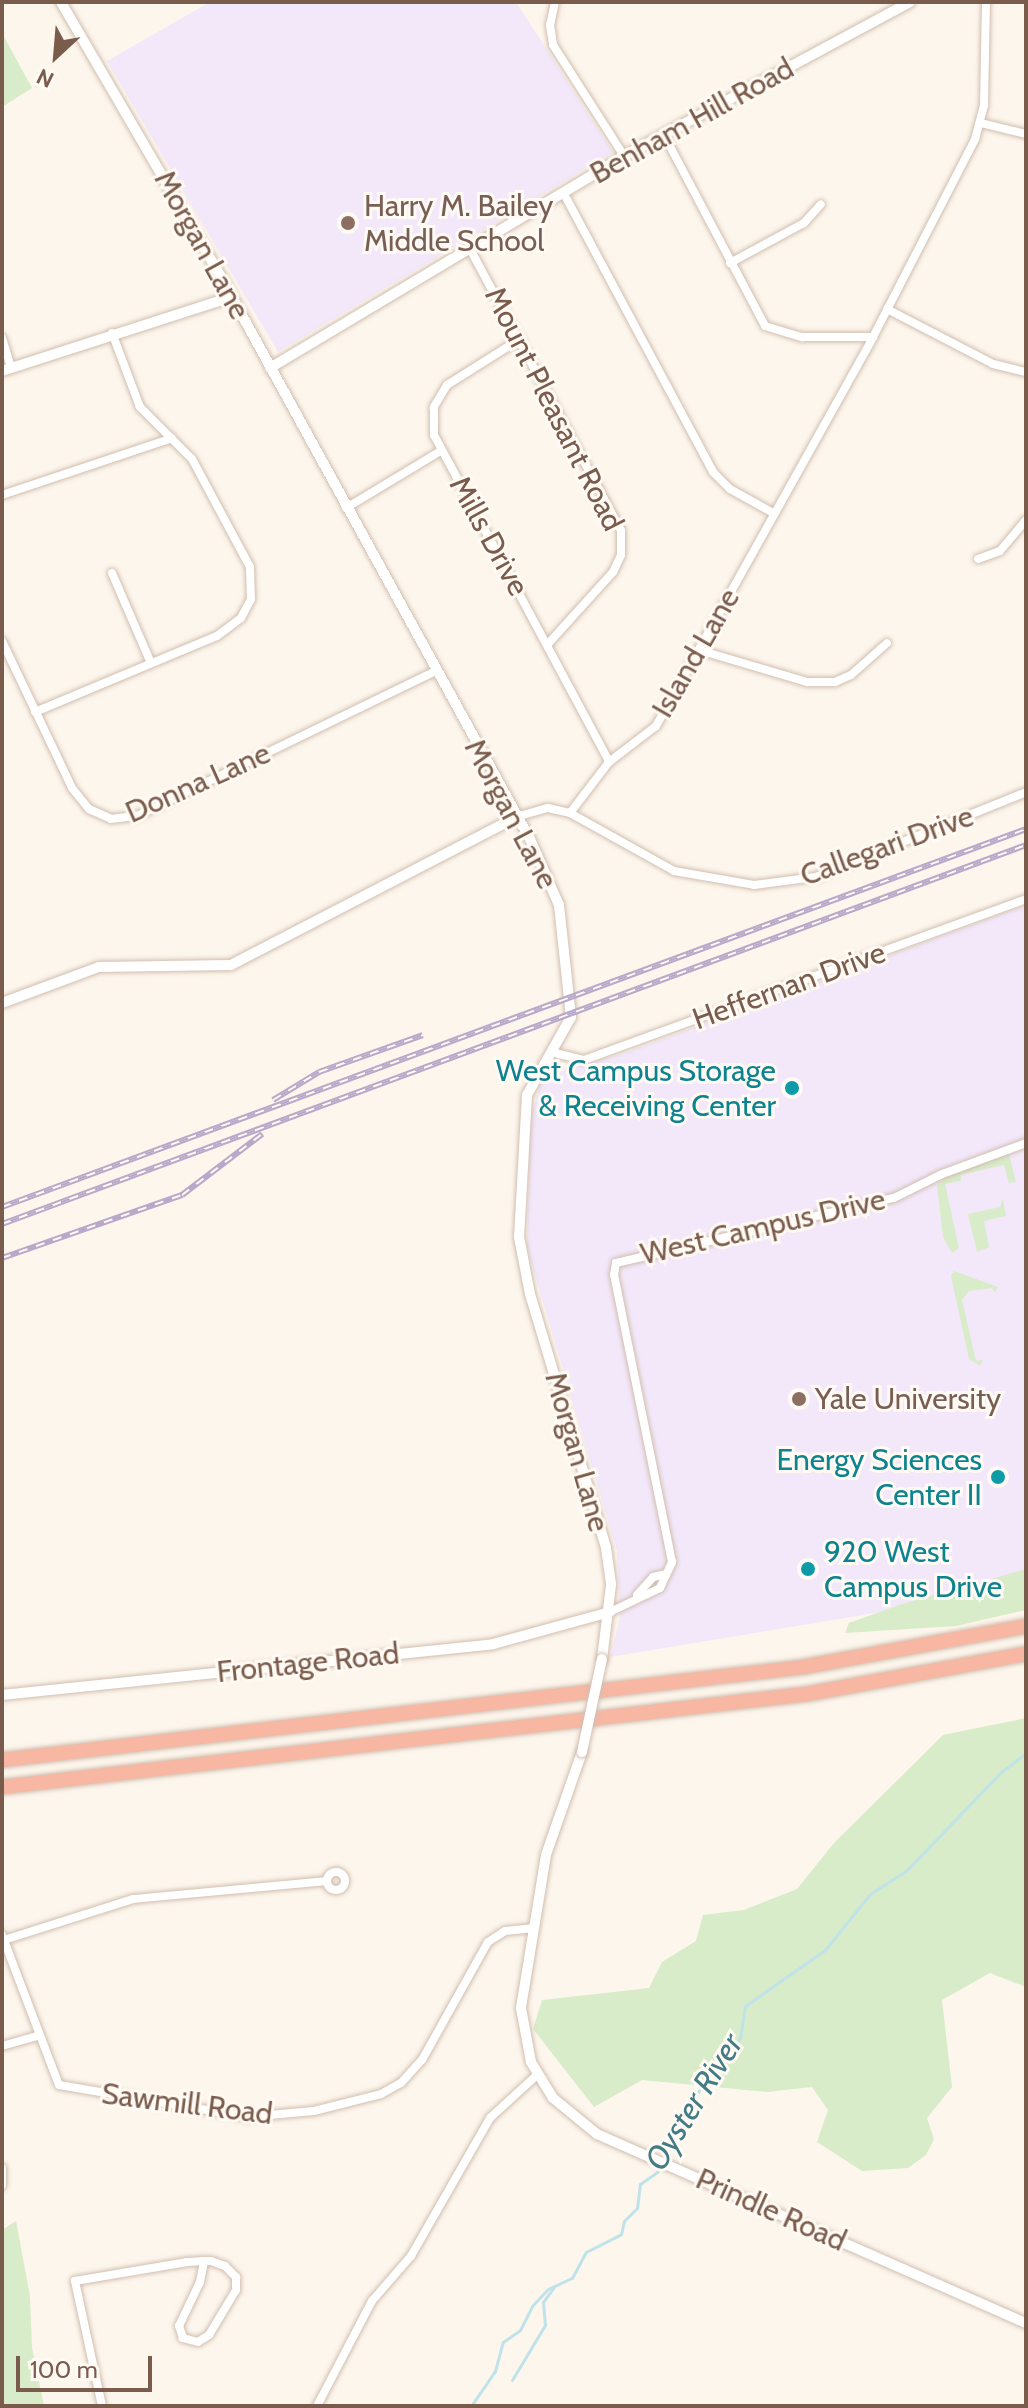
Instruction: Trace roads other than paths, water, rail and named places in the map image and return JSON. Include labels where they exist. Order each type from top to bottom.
[{"type":"highway","points":[[2,1760],[803,1667],[1026,1626]]},
{"type":"highway","points":[[2,1787],[785,1697],[1026,1654]]},
{"type":"street","name":"Morgan Lane","points":[[61,2],[231,297],[516,817],[553,887],[565,934],[571,1017],[536,1073],[526,1102],[521,1257],[606,1548],[610,1612],[582,1752],[546,1855],[532,1928],[522,2025],[537,2075]]},
{"type":"street","points":[[555,2],[550,25],[553,45],[624,156]]},
{"type":"street","name":"Benham Hill Road","points":[[270,368],[624,156],[910,2]]},
{"type":"street","name":"Island Lane","points":[[570,813],[609,762],[656,726],[873,337],[981,123],[986,2]]},
{"type":"street","points":[[981,123],[1026,134]]},
{"type":"street","points":[[664,135],[765,326],[792,336],[873,337]]},
{"type":"street","points":[[563,192],[717,478],[775,514]]},
{"type":"street","points":[[730,263],[804,223],[821,204]]},
{"type":"street","name":"Mount Pleasant Road","points":[[469,247],[621,531],[621,555],[613,572],[548,644]]},
{"type":"street","points":[[2,338],[7,369],[231,297]]},
{"type":"street","points":[[887,309],[993,364],[1026,372]]},
{"type":"street","points":[[35,712],[233,625],[247,609],[252,587],[250,567],[192,459],[132,394],[112,333]]},
{"type":"street","name":"Mills Drive","points":[[520,339],[441,392],[432,416],[442,450],[609,762]]},
{"type":"street","points":[[2,495],[172,438]]},
{"type":"street","points":[[346,508],[442,450]]},
{"type":"street","points":[[978,559],[1000,551],[1026,520]]},
{"type":"street","points":[[112,573],[151,663]]},
{"type":"street","name":"Donna Lane","points":[[2,641],[80,799],[98,816],[125,819],[434,672]]},
{"type":"street","points":[[699,650],[807,682],[835,682],[887,643]]},
{"type":"street","name":"Callegari Drive","points":[[570,813],[674,871],[754,885],[816,877],[1026,792]]},
{"type":"street","points":[[2,1003],[99,967],[231,965],[516,817],[548,808],[570,813]]},
{"type":"street","name":"Heffernan Drive","points":[[551,1052],[575,1061],[595,1056],[1026,899]]},
{"type":"street","name":"West Campus Drive","points":[[610,1612],[637,1595],[647,1597],[660,1588],[672,1562],[614,1275],[616,1263],[894,1198],[942,1174],[1026,1143]]},
{"type":"street","name":"Frontage Road","points":[[2,1695],[493,1644],[610,1612]]},
{"type":"street","points":[[3,1937],[133,1899],[326,1881]]},
{"type":"street","name":"Sawmill Road","points":[[3,1937],[54,2078],[64,2088],[248,2117],[314,2111],[381,2094],[401,2083],[422,2060],[488,1942],[505,1931],[532,1928]]},
{"type":"street","points":[[2,2046],[38,2036]]},
{"type":"street","points":[[317,2406],[372,2301],[411,2256],[490,2118],[537,2075]]},
{"type":"street","name":"Prindle Road","points":[[537,2075],[576,2121],[653,2159],[1026,2323]]},
{"type":"street","points":[[2,2168],[2,2185]]},
{"type":"street","points":[[102,2406],[75,2281],[204,2261],[229,2268],[237,2283],[209,2335],[194,2342],[183,2338],[179,2326],[200,2282],[204,2261]]},
{"type":"waterway","name":"Oyster River","points":[[471,2406],[495,2371],[503,2342],[520,2330],[532,2306],[548,2289],[572,2278],[586,2252],[621,2234],[624,2221],[637,2208],[640,2184],[657,2172],[705,2079],[740,2038],[745,2006],[825,1950],[870,1894],[906,1871],[1001,1772],[1026,1753]]},
{"type":"waterway","points":[[512,2380],[545,2325],[543,2302],[554,2287]]},
{"type":"railway","points":[[2,1207],[1026,829]]},
{"type":"railway","points":[[2,1224],[1026,845]]},
{"type":"railway","points":[[273,1100],[319,1072],[423,1035]]},
{"type":"railway","points":[[2,1258],[182,1195],[262,1134]]},
{"type":"place","name":"Harry M. Bailey Middle School","points":[[348,223]]},
{"type":"place","name":"West Campus Storage & Receiving Center","points":[[792,1088]]},
{"type":"place","name":"Yale University","points":[[799,1399]]},
{"type":"place","name":"Energy Sciences Center II","points":[[998,1477]]},
{"type":"place","name":"920 West Campus Drive","points":[[808,1569]]}]
